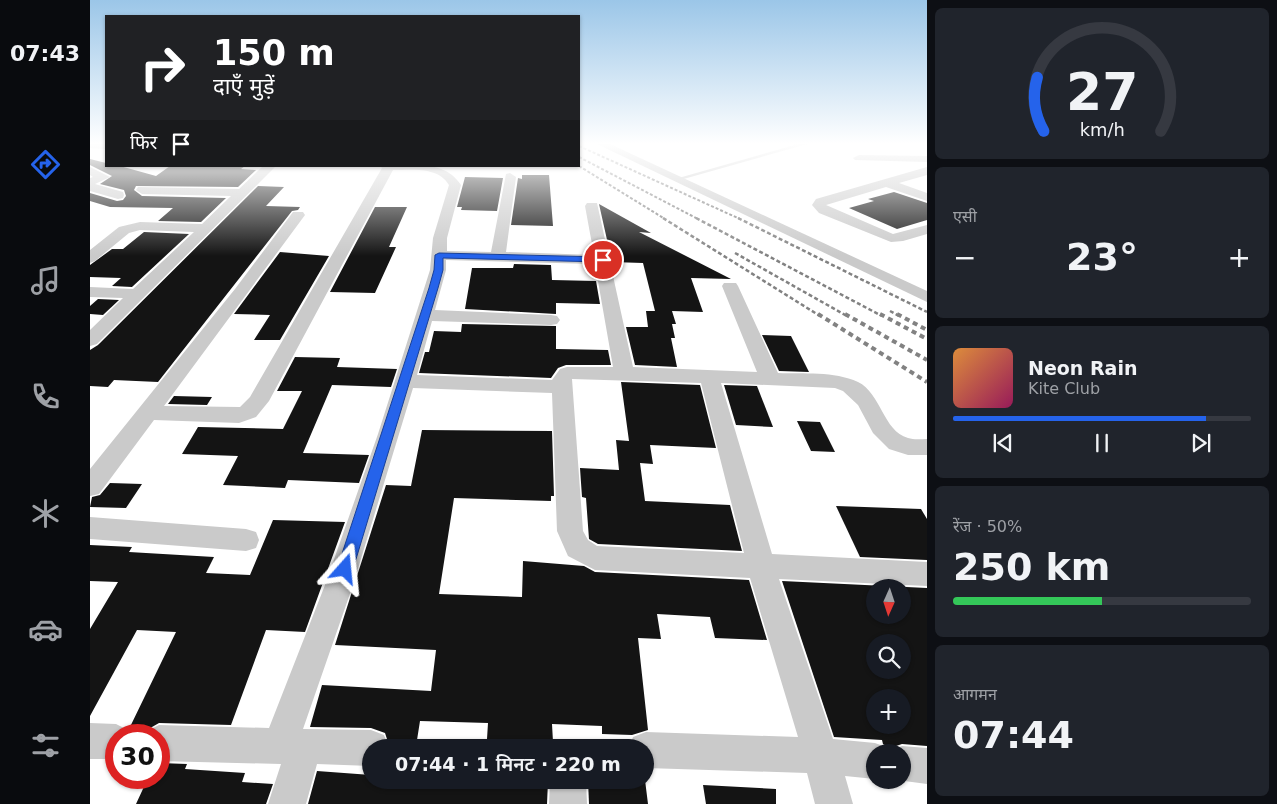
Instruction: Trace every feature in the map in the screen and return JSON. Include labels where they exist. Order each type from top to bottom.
[{"type":"street","points":[[92,335],[254,182]]},
{"type":"street","points":[[148,413],[239,416],[248,412],[258,401],[379,182]]},
{"type":"street","points":[[287,804],[292,748],[339,585],[405,381],[438,270],[440,238],[455,185],[454,182]]},
{"type":"street","points":[[498,257],[509,182]]},
{"type":"street","points":[[683,182],[927,297]]},
{"type":"street","points":[[891,182],[821,202],[819,205],[824,210],[891,238],[903,237],[927,229]]},
{"type":"street","points":[[886,183],[927,197]]},
{"type":"street","points":[[90,187],[118,195]]},
{"type":"street","points":[[142,190],[243,193]]},
{"type":"street","points":[[592,206],[624,372]]},
{"type":"street","points":[[90,487],[241,293],[298,215]]},
{"type":"street","points":[[90,258],[130,227],[206,228]]},
{"type":"street","points":[[439,255],[603,260]]},
{"type":"street","points":[[730,286],[770,378]]},
{"type":"street","points":[[90,292],[137,294]]},
{"type":"street","points":[[425,315],[551,320]]},
{"type":"street","points":[[927,447],[906,446],[896,442],[884,431],[859,390],[850,384],[770,378],[624,372],[567,373],[562,378],[570,531],[573,545],[580,552],[595,558],[927,574]]},
{"type":"street","points":[[709,376],[762,566],[834,804]]},
{"type":"street","points":[[405,381],[562,386]]},
{"type":"street","points":[[90,528],[246,540]]},
{"type":"street","points":[[90,742],[105,742]]},
{"type":"street","points":[[170,744],[362,748]]},
{"type":"street","points":[[654,750],[821,756],[866,760]]},
{"type":"street","points":[[911,765],[927,766]]},
{"type":"street","points":[[568,789],[568,804]]},
{"type":"building","points":[[104,182],[244,182],[238,187],[136,186],[134,190],[142,196],[226,198],[201,222],[158,221],[173,208],[110,207],[90,201],[90,193],[117,201],[123,200],[126,196],[124,190],[100,184]]},
{"type":"building","points":[[464,182],[502,182],[497,211],[461,210],[462,207],[457,207]]},
{"type":"building","points":[[517,182],[550,182],[553,226],[511,225]]},
{"type":"building","points":[[258,186],[284,187],[266,206],[300,207],[298,210],[292,211],[158,382],[114,380],[108,387],[90,386],[90,350],[98,345]]},
{"type":"building","points":[[894,192],[927,203],[927,220],[897,229],[849,208],[874,201],[868,199]]},
{"type":"building","points":[[599,204],[651,233],[639,232],[731,279],[691,278],[703,312],[672,311],[676,324],[672,324],[675,338],[671,338],[677,367],[635,365],[626,327],[648,327],[646,311],[655,311],[643,263],[612,262]]},
{"type":"building","points":[[375,207],[407,207],[389,247],[396,247],[375,293],[330,292]]},
{"type":"building","points":[[144,232],[189,234],[132,287],[112,286],[121,278],[90,277],[90,265],[112,249],[123,249]]},
{"type":"building","points":[[280,252],[329,256],[280,340],[254,340],[270,315],[234,314]]},
{"type":"building","points":[[514,264],[551,265],[552,280],[596,281],[600,304],[556,303],[556,314],[465,309],[472,268],[513,268]]},
{"type":"building","points":[[98,299],[119,300],[103,315],[90,314],[90,306]]},
{"type":"building","points":[[462,324],[556,326],[556,349],[608,350],[611,365],[566,365],[558,368],[551,378],[419,373],[425,352],[429,352],[434,331],[461,332]]},
{"type":"building","points":[[762,335],[791,336],[809,372],[779,371]]},
{"type":"building","points":[[295,357],[340,358],[337,367],[397,369],[391,387],[332,385],[303,453],[369,455],[359,483],[288,480],[285,488],[223,485],[238,456],[182,454],[198,427],[283,429],[302,391],[277,391]]},
{"type":"building","points":[[621,382],[700,385],[716,448],[650,445],[653,464],[640,463],[645,501],[730,505],[742,551],[598,544],[589,539],[586,498],[582,497],[580,468],[619,470],[616,440],[629,441]]},
{"type":"building","points":[[724,385],[757,386],[773,427],[736,425]]},
{"type":"building","points":[[174,396],[212,397],[207,405],[168,404]]},
{"type":"building","points":[[797,421],[820,422],[835,452],[811,451]]},
{"type":"building","points":[[422,430],[552,431],[554,496],[551,496],[551,501],[454,498],[439,594],[522,597],[523,561],[584,566],[595,572],[749,580],[767,640],[715,638],[710,617],[657,614],[661,639],[638,638],[648,730],[632,735],[602,734],[602,726],[552,724],[553,739],[487,739],[488,723],[420,721],[417,739],[387,739],[385,733],[371,728],[310,727],[322,685],[431,691],[436,650],[335,645],[386,485],[411,486]]},
{"type":"building","points":[[110,483],[142,484],[126,508],[90,507],[92,497],[100,495]]},
{"type":"building","points":[[836,506],[921,509],[927,519],[927,560],[860,557]]},
{"type":"building","points":[[273,520],[345,522],[305,632],[266,630],[231,725],[131,724],[176,632],[137,630],[90,716],[90,629],[118,582],[90,581],[90,545],[132,547],[129,552],[214,557],[206,573],[250,575]]},
{"type":"building","points":[[782,581],[866,585],[866,624],[911,624],[911,587],[927,588],[927,746],[883,744],[882,740],[834,737]]},
{"type":"building","points":[[170,763],[187,764],[185,769],[245,773],[242,782],[273,784],[266,804],[136,804],[143,789],[170,789]]},
{"type":"building","points":[[317,771],[362,774],[362,789],[548,789],[547,804],[308,804]]},
{"type":"building","points":[[703,785],[776,789],[776,804],[706,804]]},
{"type":"building","points":[[588,789],[646,789],[648,804],[589,804]]},
{"type":"railway","points":[[604,182],[665,219]]},
{"type":"railway","points":[[626,182],[698,219]]},
{"type":"railway","points":[[657,182],[740,219]]},
{"type":"railway","points":[[663,218],[820,316]]},
{"type":"railway","points":[[696,218],[882,316]]},
{"type":"railway","points":[[738,218],[927,312]]},
{"type":"railway","points":[[735,253],[847,316]]},
{"type":"railway","points":[[890,311],[899,316]]},
{"type":"railway","points":[[818,314],[927,382]]},
{"type":"railway","points":[[845,314],[927,360]]},
{"type":"railway","points":[[880,314],[927,339]]},
{"type":"railway","points":[[897,314],[927,330]]},
{"type":"route","points":[[345,569],[434,288],[439,255],[603,260]]}]
